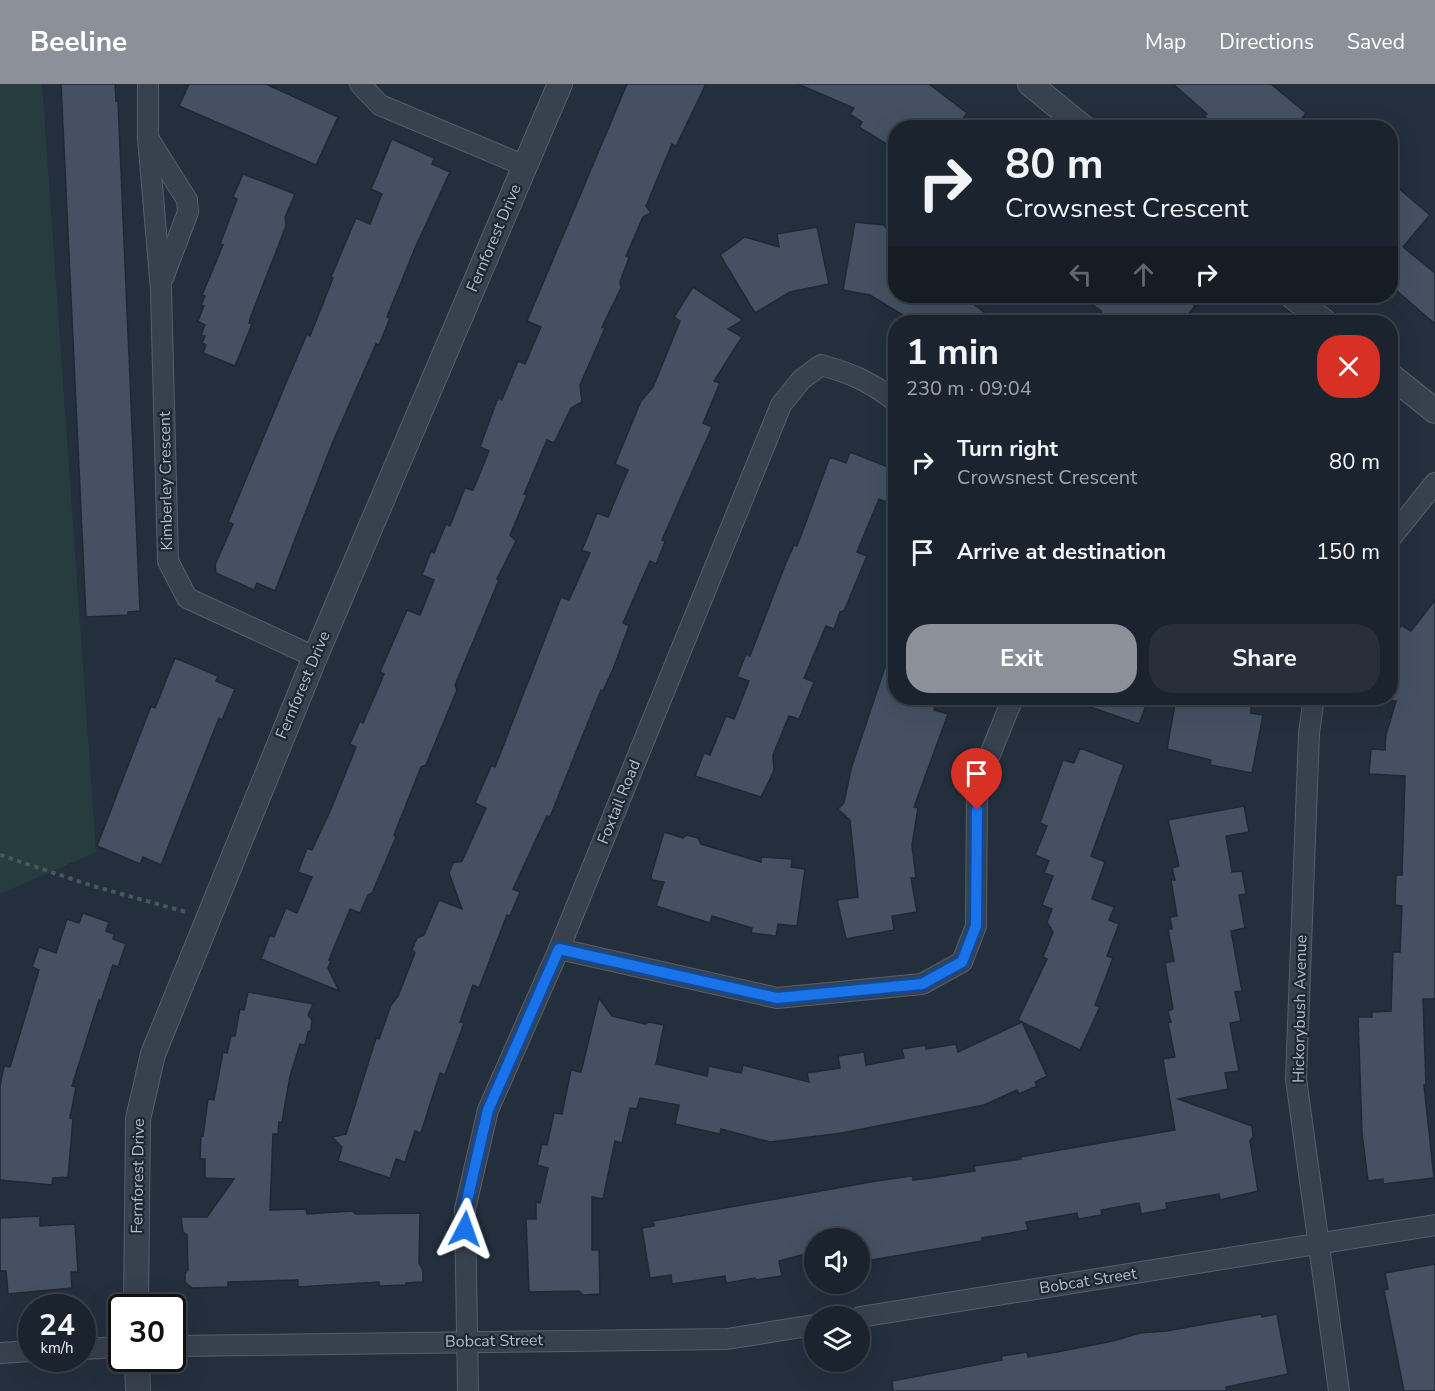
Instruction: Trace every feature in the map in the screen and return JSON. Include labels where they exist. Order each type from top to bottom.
[{"type":"street","name":"Kimberley Crescent","points":[[148,84],[148,138],[161,290],[168,561],[187,598],[315,657]]},
{"type":"street","points":[[360,84],[380,105],[525,166]]},
{"type":"street","name":"Fernforest Drive","points":[[136,1294],[138,1119],[153,1054],[315,657],[560,84]]},
{"type":"street","points":[[1030,84],[1074,120]]},
{"type":"street","name":"Kimberley Crescent","points":[[148,138],[187,200],[188,212],[164,272],[161,290]]},
{"type":"street","points":[[1301,303],[1316,315]]},
{"type":"street","name":"Foxtail Road","points":[[468,1391],[465,1342],[465,1209],[485,1121],[559,949],[781,405],[801,380],[821,365],[854,374],[888,397]]},
{"type":"street","points":[[1398,381],[1435,411]]},
{"type":"street","points":[[1398,529],[1435,483]]},
{"type":"street","points":[[559,949],[777,998],[922,984],[962,962],[976,926],[977,786],[1010,705]]},
{"type":"street","name":"Hickorybush Avenue","points":[[1313,705],[1309,733],[1296,1079],[1339,1391]]},
{"type":"street","name":"Bobcat Street","points":[[870,1315],[1435,1225]]},
{"type":"street","name":"Bobcat Street","points":[[186,1346],[727,1339],[804,1327]]},
{"type":"street","points":[[0,1353],[18,1352]]},
{"type":"street","points":[[137,1372],[138,1391]]},
{"type":"path","points":[[0,855],[93,886],[207,918]]},
{"type":"green space","points":[[0,84],[42,84],[96,852],[0,894]]},
{"type":"building","points":[[61,84],[115,84],[116,101],[118,101],[140,611],[128,612],[128,615],[86,617]]},
{"type":"building","points":[[189,84],[266,84],[338,117],[316,165],[179,106]]},
{"type":"building","points":[[627,84],[706,84],[676,146],[672,144],[646,206],[651,213],[643,217],[626,256],[629,258],[620,282],[621,288],[602,327],[605,328],[580,385],[582,402],[571,408],[554,443],[547,440],[524,494],[527,495],[510,535],[516,541],[497,579],[499,580],[455,685],[457,690],[426,765],[421,767],[394,835],[396,837],[372,893],[368,895],[360,913],[350,909],[329,960],[331,960],[328,968],[339,991],[261,959],[270,935],[274,937],[286,908],[297,913],[312,877],[298,872],[307,848],[312,850],[331,809],[356,747],[350,744],[360,721],[363,723],[384,674],[380,672],[407,610],[420,615],[434,580],[422,575],[431,551],[434,553],[446,524],[450,526],[465,488],[473,490],[489,451],[480,447],[498,398],[502,400],[518,361],[525,364],[541,327],[527,321]]},
{"type":"building","points":[[798,84],[929,84],[967,113],[962,120],[888,120],[888,145],[859,127],[862,122],[850,114],[854,108]]},
{"type":"building","points":[[1173,84],[1271,84],[1306,113],[1300,120],[1209,120],[1204,116],[1207,114]]},
{"type":"building","points":[[392,139],[434,158],[432,164],[450,172],[415,248],[387,317],[390,318],[379,345],[376,344],[332,444],[275,591],[257,583],[254,590],[216,573],[215,565],[233,524],[228,522],[307,334],[310,336],[333,278],[331,277],[356,218],[370,224],[382,194],[371,189]]},
{"type":"building","points":[[243,174],[295,194],[285,217],[286,226],[251,316],[249,323],[252,324],[235,366],[203,353],[206,345],[202,343],[205,336],[201,335],[205,325],[198,321],[204,306],[201,305],[205,296],[202,295],[223,245],[220,244],[237,199],[233,197]]},
{"type":"building","points":[[1398,188],[1430,215],[1403,247],[1435,273],[1435,324],[1398,292]]},
{"type":"building","points":[[855,222],[884,225],[888,231],[888,303],[972,303],[988,315],[903,315],[870,295],[843,290]]},
{"type":"building","points":[[817,227],[829,284],[790,292],[755,313],[720,255],[745,237],[779,247],[777,234]]},
{"type":"building","points":[[693,287],[743,320],[728,329],[742,337],[714,381],[720,383],[703,423],[712,427],[662,540],[665,542],[656,564],[650,561],[623,623],[629,626],[613,669],[603,691],[601,690],[550,817],[547,816],[513,889],[520,892],[510,916],[507,915],[479,988],[473,985],[460,1022],[464,1023],[445,1075],[440,1073],[421,1133],[415,1131],[405,1162],[396,1159],[390,1178],[338,1161],[342,1147],[332,1137],[346,1134],[376,1038],[379,1039],[391,1005],[398,996],[415,953],[412,949],[417,938],[424,935],[439,900],[462,909],[449,873],[453,863],[462,861],[486,808],[475,803],[491,766],[495,767],[561,597],[569,600],[590,553],[582,550],[597,513],[608,517],[628,470],[615,464],[641,401],[653,387],[680,321],[674,317]]},
{"type":"building","points":[[1090,303],[1191,303],[1195,306],[1188,315],[1102,315],[1101,311]]},
{"type":"building","points":[[850,452],[888,467],[888,497],[886,502],[879,499],[857,552],[867,556],[844,611],[840,612],[834,629],[826,626],[804,678],[814,682],[799,719],[789,716],[773,755],[774,770],[761,797],[695,776],[704,753],[710,755],[726,716],[734,719],[749,681],[737,677],[746,654],[750,656],[794,545],[797,546],[830,457],[846,463]]},
{"type":"building","points":[[1435,600],[1435,999],[1423,999],[1426,1085],[1424,1085],[1434,1178],[1383,1184],[1383,1179],[1368,1181],[1362,1133],[1358,1017],[1372,1017],[1372,1012],[1391,1011],[1393,952],[1400,952],[1402,906],[1395,905],[1396,875],[1402,875],[1405,776],[1369,774],[1371,749],[1385,750],[1386,735],[1395,705],[1398,705],[1398,630],[1401,625],[1411,631]]},
{"type":"building","points":[[175,658],[218,676],[216,681],[235,689],[222,720],[219,718],[161,865],[143,857],[140,864],[97,846],[151,706],[155,708]]},
{"type":"building","points":[[888,658],[888,705],[936,705],[934,710],[948,714],[914,807],[918,808],[912,845],[916,878],[911,878],[917,912],[892,916],[894,930],[846,939],[837,900],[858,897],[850,820],[838,809],[844,803],[851,769]]},
{"type":"building","points":[[1084,705],[1146,705],[1139,724]]},
{"type":"building","points":[[1175,705],[1251,705],[1251,713],[1263,715],[1252,773],[1210,765],[1211,760],[1167,749]]},
{"type":"building","points":[[1080,748],[1124,765],[1091,856],[1105,862],[1092,899],[1114,907],[1109,920],[1119,924],[1107,956],[1113,958],[1095,1005],[1100,1007],[1080,1050],[1018,1020],[1047,959],[1043,957],[1053,932],[1047,922],[1052,909],[1042,905],[1053,876],[1044,873],[1049,861],[1035,855],[1047,826],[1040,823],[1063,760],[1074,763]]},
{"type":"building","points":[[1244,806],[1249,832],[1226,836],[1232,872],[1242,871],[1246,894],[1239,895],[1245,928],[1231,931],[1242,991],[1235,992],[1241,1021],[1230,1023],[1239,1071],[1225,1073],[1228,1089],[1178,1099],[1252,1126],[1253,1137],[1250,1141],[1258,1191],[1220,1200],[1219,1194],[1166,1203],[1167,1209],[1141,1214],[1139,1203],[1101,1210],[1102,1215],[1078,1219],[1077,1213],[1026,1222],[1028,1230],[982,1238],[982,1241],[870,1260],[870,1228],[804,1228],[804,1254],[779,1261],[782,1276],[726,1283],[725,1276],[672,1284],[671,1275],[650,1278],[642,1228],[654,1226],[653,1221],[876,1181],[912,1176],[913,1180],[924,1179],[975,1171],[974,1166],[1175,1130],[1163,1059],[1175,1057],[1168,1023],[1171,1022],[1168,1011],[1173,1009],[1165,963],[1174,961],[1168,929],[1172,929],[1170,917],[1177,916],[1171,880],[1175,880],[1172,868],[1179,866],[1168,820]]},
{"type":"building","points":[[664,832],[683,838],[687,835],[698,838],[701,844],[761,862],[761,857],[792,859],[791,867],[805,869],[797,926],[778,924],[776,936],[751,933],[752,928],[712,916],[710,923],[656,906],[664,882],[652,880],[651,876]]},
{"type":"building","points":[[83,913],[109,922],[106,931],[114,934],[113,939],[126,944],[118,967],[113,965],[101,1001],[99,1000],[72,1086],[76,1087],[70,1118],[73,1119],[68,1177],[53,1178],[52,1185],[0,1180],[0,1086],[4,1066],[10,1067],[39,970],[32,967],[39,947],[56,953],[67,919],[79,923]]},
{"type":"building","points":[[248,992],[313,1004],[308,1015],[312,1020],[311,1030],[308,1032],[305,1045],[300,1044],[290,1076],[282,1122],[279,1122],[278,1134],[273,1134],[270,1210],[306,1209],[307,1214],[352,1211],[356,1214],[420,1213],[419,1263],[423,1270],[423,1282],[406,1283],[406,1285],[379,1286],[379,1282],[298,1287],[298,1280],[228,1282],[228,1287],[192,1288],[185,1282],[185,1273],[188,1270],[187,1235],[183,1232],[181,1217],[207,1217],[234,1179],[205,1178],[205,1159],[200,1159],[201,1136],[203,1136],[208,1099],[214,1100],[223,1052],[227,1053],[231,1036],[235,1036],[240,1009],[244,1010]]},
{"type":"building","points":[[599,998],[612,1016],[645,1024],[649,1022],[664,1025],[656,1064],[707,1076],[709,1066],[741,1073],[743,1065],[809,1082],[807,1073],[840,1068],[838,1056],[864,1052],[866,1065],[904,1058],[902,1049],[926,1045],[926,1049],[956,1044],[958,1052],[1022,1022],[1047,1076],[1035,1082],[1037,1086],[1019,1094],[1017,1090],[984,1105],[842,1133],[770,1142],[721,1129],[720,1134],[675,1124],[679,1105],[640,1098],[637,1109],[630,1108],[622,1143],[615,1141],[603,1199],[592,1197],[592,1250],[599,1250],[600,1294],[583,1295],[579,1291],[529,1292],[526,1219],[536,1219],[536,1202],[540,1203],[548,1168],[537,1165],[542,1144],[547,1145],[554,1113],[562,1114],[571,1070],[581,1072]]},
{"type":"building","points":[[40,1216],[40,1226],[75,1224],[78,1272],[71,1272],[72,1288],[8,1294],[6,1271],[0,1271],[0,1218]]},
{"type":"building","points":[[1435,1264],[1435,1391],[1404,1391],[1384,1290],[1388,1289],[1385,1273]]},
{"type":"building","points":[[1261,1314],[1262,1317],[1277,1314],[1288,1374],[1226,1387],[1227,1391],[893,1391],[892,1381],[1002,1360],[1001,1356],[1027,1352],[1028,1357],[1113,1341],[1140,1333],[1166,1331]]},
{"type":"route","points":[[465,1229],[465,1209],[488,1110],[559,949],[777,998],[922,984],[962,962],[976,926],[977,810]]}]
